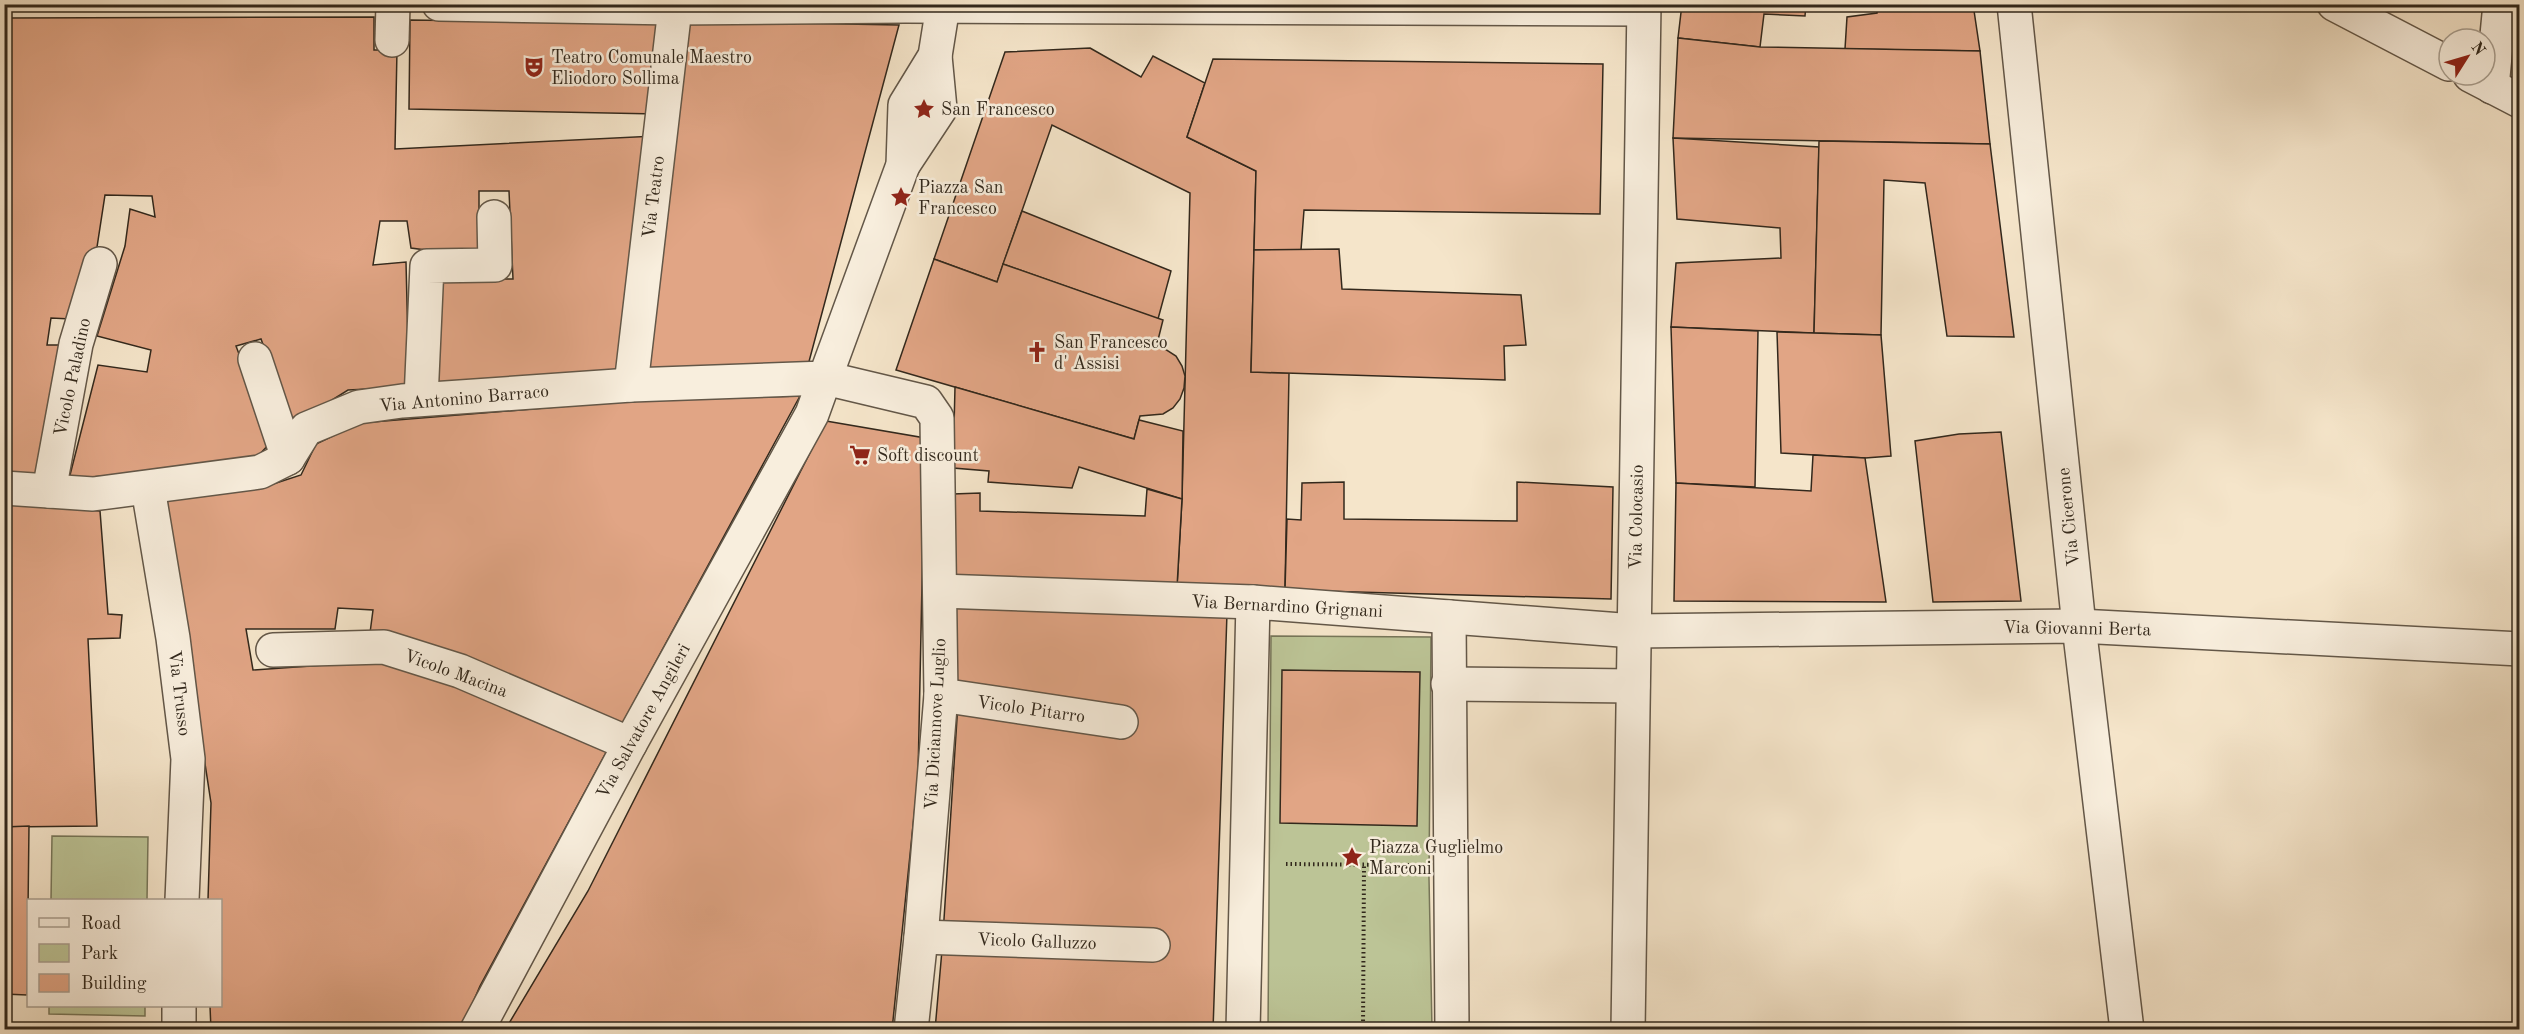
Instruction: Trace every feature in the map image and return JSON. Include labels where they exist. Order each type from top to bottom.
[{"type":"street","points":[[392,40],[393,4]]},
{"type":"street","points":[[440,4],[675,8],[1644,7]]},
{"type":"street","name":"Via Cicerone","points":[[2014,4],[2079,626],[2127,1029]]},
{"type":"street","points":[[2334,4],[2437,58]]},
{"type":"street","points":[[2494,88],[2500,4]]},
{"type":"street","points":[[815,378],[903,165],[905,105],[935,56],[943,6]]},
{"type":"street","name":"Via Colocasio","points":[[1628,1029],[1644,7]]},
{"type":"street","name":"Via Teatro","points":[[631,385],[675,8]]},
{"type":"street","points":[[421,399],[427,266],[495,265],[494,217]]},
{"type":"street","name":"Vicolo Paladino","points":[[49,491],[76,344],[100,264]]},
{"type":"street","points":[[4,488],[93,494],[260,472],[288,458],[255,359]]},
{"type":"street","name":"Via Antonino Barraco","points":[[288,458],[306,429],[359,407],[421,399],[631,385],[815,378],[926,402],[937,418]]},
{"type":"street","name":"Via Salvatore Angileri","points":[[477,1029],[630,744],[812,414],[815,378]]},
{"type":"street","name":"Via Diciannove Luglio","points":[[911,1029],[941,695],[937,418]]},
{"type":"street","name":"Via Trusso","points":[[148,488],[173,638],[188,759],[182,899]]},
{"type":"street","name":"Via Bernardino Grignani","points":[[940,591],[1253,602],[1634,631]]},
{"type":"street","points":[[1243,1029],[1253,602]]},
{"type":"street","points":[[1449,617],[1452,1029]]},
{"type":"street","name":"Via Giovanni Berta","points":[[1634,631],[2079,626],[2520,649]]},
{"type":"street","name":"Vicolo Macina","points":[[273,650],[384,647],[460,671],[630,744]]},
{"type":"street","points":[[1448,684],[1633,686]]},
{"type":"street","name":"Vicolo Pitarro","points":[[941,695],[1121,722]]},
{"type":"street","name":"Vicolo Galluzzo","points":[[921,937],[1153,945]]},
{"type":"street","points":[[179,1007],[179,1029]]},
{"type":"path","points":[[1247,864],[1420,866]]},
{"type":"path","points":[[1363,1029],[1364,865]]},
{"type":"green space","points":[[1271,636],[1431,637],[1429,878],[1432,1029],[1268,1030]]},
{"type":"green space","points":[[52,836],[148,837],[147,899],[51,899]]},
{"type":"green space","points":[[49,1007],[145,1007],[145,1016],[49,1014]]},
{"type":"building","points":[[1682,4],[1806,4],[1805,16],[1764,14],[1760,47],[1678,38]]},
{"type":"building","points":[[1877,4],[1973,4],[1980,51],[1845,49],[1847,17],[1877,13]]},
{"type":"building","points":[[374,17],[374,50],[397,50],[395,149],[655,136],[625,377],[434,386],[440,279],[513,279],[509,191],[479,191],[479,257],[411,248],[407,221],[380,221],[373,265],[406,262],[409,387],[348,390],[292,425],[261,339],[236,346],[272,441],[258,456],[216,466],[69,479],[98,365],[147,372],[151,350],[97,336],[125,246],[130,209],[155,217],[152,196],[105,195],[97,247],[71,319],[51,318],[47,345],[62,345],[39,476],[4,473],[4,18]]},
{"type":"building","name":"Teatro Comunale Maestro Eliodoro Sollima","points":[[410,20],[658,24],[657,114],[409,109]]},
{"type":"building","points":[[683,21],[899,25],[807,369],[641,376]]},
{"type":"building","points":[[1678,38],[1760,47],[1980,51],[1990,144],[1673,138]]},
{"type":"building","points":[[1090,48],[1141,77],[1153,56],[1205,83],[1187,137],[1256,171],[1251,372],[1289,373],[1285,590],[1177,587],[1182,499],[1190,193],[1052,125],[997,282],[934,259],[1005,52]]},
{"type":"building","points":[[1213,59],[1603,64],[1600,214],[1304,210],[1301,250],[1254,250],[1256,171],[1187,137]]},
{"type":"building","points":[[1673,138],[1819,147],[1814,333],[1671,327],[1676,263],[1781,258],[1780,228],[1677,219]]},
{"type":"building","points":[[1819,141],[1990,144],[2014,337],[1947,336],[1925,183],[1884,180],[1881,335],[1814,333]]},
{"type":"building","points":[[1022,211],[1171,271],[1158,319],[1003,264]]},
{"type":"building","points":[[1339,249],[1342,289],[1521,295],[1526,345],[1504,346],[1505,380],[1251,372],[1254,250]]},
{"type":"building","name":"San Francesco d' Assisi","points":[[934,259],[997,282],[1003,264],[1163,320],[1157,344],[1176,356],[1182,366],[1185,376],[1180,399],[1173,408],[1163,414],[1140,416],[1134,439],[896,370]]},
{"type":"building","points":[[1671,327],[1758,331],[1755,487],[1676,483]]},
{"type":"building","points":[[1777,332],[1881,335],[1891,456],[1865,458],[1781,453]]},
{"type":"building","points":[[955,387],[1134,439],[1139,420],[1183,431],[1182,499],[1079,467],[1072,488],[988,482],[989,471],[953,468]]},
{"type":"building","points":[[800,396],[622,724],[370,633],[373,610],[338,608],[335,629],[246,629],[253,670],[381,661],[461,686],[608,749],[480,986],[461,1030],[211,1030],[210,1007],[222,1007],[222,899],[208,899],[211,803],[165,501],[261,488],[301,475],[316,444],[360,423],[629,401]]},
{"type":"building","points":[[826,421],[925,438],[918,777],[892,1030],[505,1030],[588,891]]},
{"type":"building","points":[[2001,432],[2021,601],[1933,602],[1915,441],[1959,434]]},
{"type":"building","points":[[1813,455],[1865,458],[1886,602],[1674,601],[1676,483],[1811,491]]},
{"type":"building","points":[[1344,482],[1344,519],[1517,521],[1517,482],[1613,487],[1611,599],[1285,590],[1287,519],[1301,520],[1302,483]]},
{"type":"building","points":[[1147,489],[1182,499],[1177,587],[953,578],[953,494],[980,493],[980,511],[1145,516]]},
{"type":"building","points":[[4,502],[100,511],[108,614],[122,615],[120,638],[88,639],[97,826],[4,827]]},
{"type":"building","points":[[955,604],[1227,613],[1213,1030],[935,1030],[958,703]]},
{"type":"building","points":[[1282,670],[1420,672],[1417,826],[1280,823]]},
{"type":"building","points":[[29,826],[27,995],[4,994],[4,827]]},
{"type":"place","name":"Teatro Comunale Maestro Eliodoro Sollima","points":[[534,67]]},
{"type":"place","name":"San Francesco","points":[[924,109]]},
{"type":"place","name":"Piazza San Francesco","points":[[901,197]]},
{"type":"place","name":"San Francesco d' Assisi","points":[[1037,352]]},
{"type":"place","name":"Soft discount","points":[[860,455]]},
{"type":"place","name":"Piazza Guglielmo Marconi","points":[[1352,857]]}]
